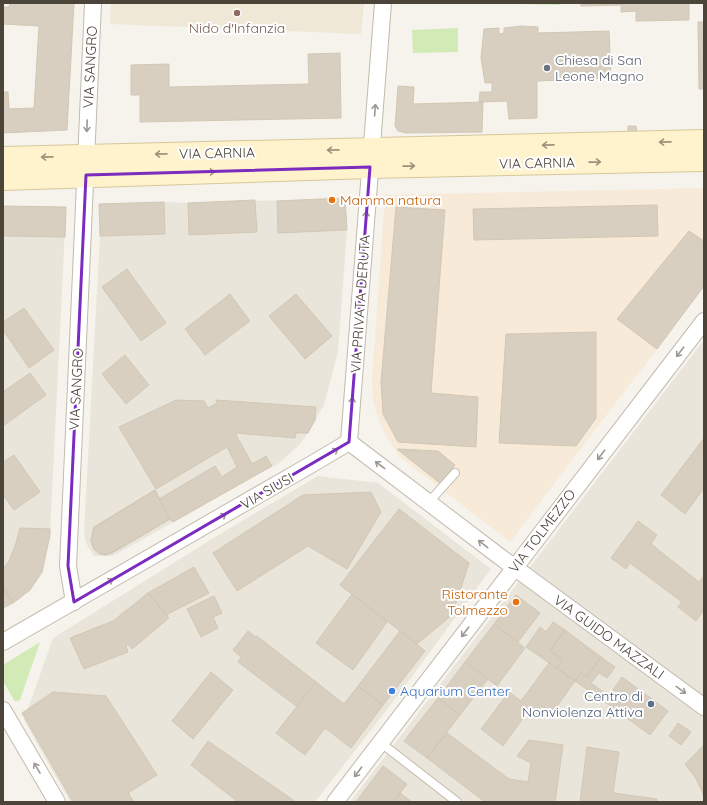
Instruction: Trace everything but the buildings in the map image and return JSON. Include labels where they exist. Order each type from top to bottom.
[{"type":"street","name":"VIA SANGRO","points":[[74,602],[68,566],[93,3]]},
{"type":"street","name":"VIA PRIVATA DERUTA","points":[[349,442],[383,3]]},
{"type":"street","name":"VIA CARNIA","points":[[3,158],[86,166],[371,158],[704,141]]},
{"type":"street","name":"VIA CARNIA","points":[[371,158],[704,160]]},
{"type":"street","name":"VIA CARNIA","points":[[3,179],[86,166]]},
{"type":"street","name":"VIA TOLMEZZO","points":[[335,802],[704,321]]},
{"type":"street","points":[[349,442],[515,568]]},
{"type":"street","name":"VIA SIUSI","points":[[3,642],[349,442]]},
{"type":"street","name":"VIA GUIDO MAZZALI","points":[[515,568],[704,707]]},
{"type":"street","points":[[3,710],[56,802]]},
{"type":"lane","points":[[429,502],[455,473]]},
{"type":"lane","points":[[381,742],[457,802]]},
{"type":"highlighted area","points":[[370,167],[349,442],[74,602],[68,566],[86,175]]},
{"type":"shaded area","name":"Nido d'Infanzia","points":[[111,3],[364,3],[361,34],[110,24]]},
{"type":"shaded area","points":[[704,188],[704,287],[510,542],[400,457],[388,440],[379,420],[373,401],[372,379],[385,195]]},
{"type":"shaded area","points":[[345,198],[347,230],[338,352],[324,405],[308,433],[299,445],[278,464],[113,556],[94,556],[86,543],[84,531],[100,236],[99,204]]},
{"type":"shaded area","points":[[3,206],[66,207],[50,535],[42,572],[30,590],[18,600],[3,608]]},
{"type":"shaded area","points":[[704,340],[704,802],[350,802]]},
{"type":"shaded area","points":[[318,476],[378,483],[491,569],[396,698],[315,802],[70,802],[24,720],[53,638],[220,534]]},
{"type":"green space","points":[[469,3],[560,3],[560,5]]},
{"type":"green space","points":[[458,28],[458,52],[413,53],[412,30]]},
{"type":"green space","points":[[40,642],[20,700],[15,702],[3,681],[3,665]]},
{"type":"place","name":"Nido d'Infanzia","points":[[237,13]]},
{"type":"place","name":"Chiesa di San Leone Magno","points":[[547,68]]},
{"type":"place","name":"Mamma natura","points":[[332,200]]},
{"type":"place","name":"Ristorante Tolmezzo","points":[[516,602]]},
{"type":"place","name":"Aquarium Center","points":[[392,691]]},
{"type":"place","name":"Centro di Nonviolenza Attiva","points":[[651,704]]}]
